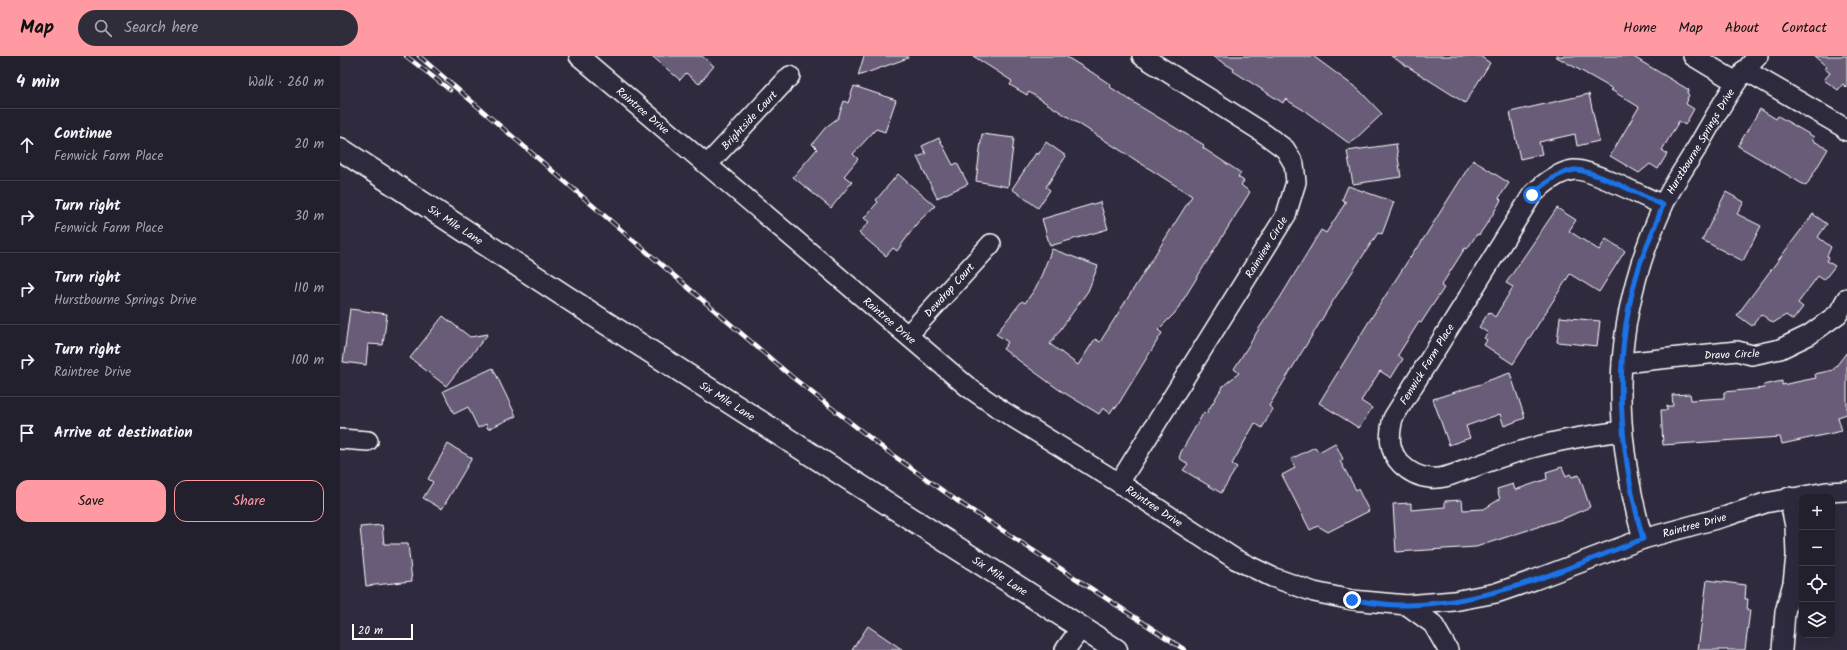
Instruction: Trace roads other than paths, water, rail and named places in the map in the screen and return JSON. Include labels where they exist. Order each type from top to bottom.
[{"type":"street","name":"Raintree Drive","points":[[578,56],[708,164],[968,387],[1001,410],[1119,483],[1235,559],[1272,577],[1314,592],[1352,600],[1407,605],[1454,601],[1496,593],[1643,539],[1789,497],[1826,492],[1847,492]]},
{"type":"street","name":"Rainview Circle","points":[[1119,483],[1286,215],[1296,182],[1294,164],[1285,149],[1142,56]]},
{"type":"street","points":[[1693,56],[1740,76],[1843,127],[1847,131]]},
{"type":"street","name":"Hurstbourne Springs Drive","points":[[1643,539],[1628,480],[1620,405],[1622,363],[1629,309],[1638,272],[1663,205],[1740,76],[1758,56]]},
{"type":"street","name":"Brightside Court","points":[[708,164],[790,76]]},
{"type":"street","name":"Six Mile Lane","points":[[340,149],[612,328],[1116,650]]},
{"type":"street","name":"Fenwick Farm Place","points":[[1622,431],[1559,440],[1518,451],[1446,477],[1431,479],[1418,476],[1407,470],[1397,459],[1391,446],[1390,433],[1393,418],[1532,195],[1544,183],[1574,170],[1589,173],[1663,205]]},
{"type":"street","name":"Dewdrop Court","points":[[908,335],[991,244]]},
{"type":"street","name":"Dravo Circle","points":[[1622,363],[1737,352],[1752,355],[1780,349],[1809,335],[1838,314],[1847,298]]},
{"type":"street","points":[[340,439],[368,441]]},
{"type":"street","points":[[1782,650],[1786,612],[1793,583],[1796,556],[1795,526],[1789,497]]},
{"type":"street","points":[[1407,605],[1433,624],[1448,650]]},
{"type":"street","points":[[1065,650],[1081,628]]},
{"type":"railway","points":[[406,56],[450,90]]},
{"type":"railway","points":[[419,56],[792,377],[887,451],[956,500],[1185,650]]}]
